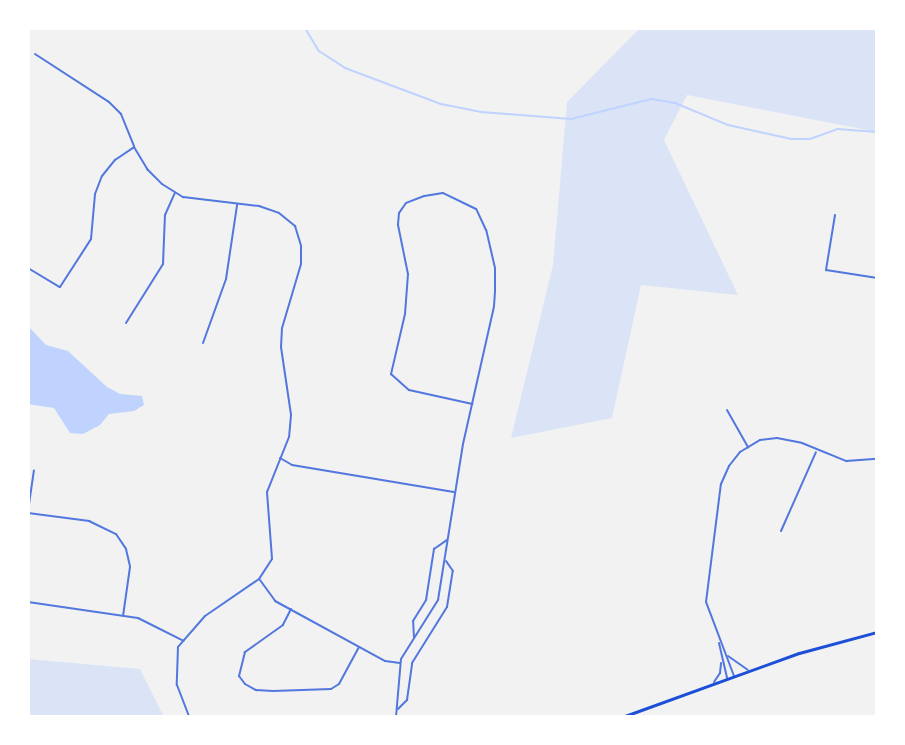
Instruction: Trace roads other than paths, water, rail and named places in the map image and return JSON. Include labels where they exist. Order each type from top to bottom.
[{"type":"main road","points":[[622,717],[853,636],[877,632]]},
{"type":"street","points":[[35,54],[109,102],[121,114],[147,169],[176,193],[204,202],[279,213],[295,226],[301,246],[301,264],[282,328],[291,415],[289,437],[267,492],[272,559],[259,579],[205,616],[175,656],[175,668],[189,717]]},
{"type":"street","points":[[28,268],[60,287],[91,239],[95,194],[102,176],[115,160],[134,147]]},
{"type":"street","points":[[126,323],[163,264],[165,215],[176,193]]},
{"type":"street","points":[[396,717],[401,664],[438,600],[455,492],[495,290],[495,268],[486,230],[476,209],[461,199],[443,193],[424,196],[406,203],[399,213],[398,225],[408,274],[405,314],[391,374],[409,390],[472,404]]},
{"type":"street","points":[[203,343],[226,279],[237,205]]},
{"type":"street","points":[[835,215],[826,270],[877,278]]},
{"type":"street","points":[[727,410],[748,448]]},
{"type":"street","points":[[734,676],[706,602],[721,484],[729,466],[760,440],[777,438],[802,443],[846,461],[877,459]]},
{"type":"street","points":[[781,531],[817,450]]},
{"type":"street","points":[[280,458],[292,465],[455,492]]},
{"type":"street","points":[[34,470],[28,512],[89,521],[116,534],[126,549],[130,567],[123,616]]},
{"type":"street","points":[[414,640],[413,621],[426,600],[434,549],[448,539]]},
{"type":"street","points":[[397,710],[407,700],[412,663],[447,607],[453,571],[445,559]]},
{"type":"street","points":[[259,579],[275,601],[385,661],[401,664]]},
{"type":"street","points":[[28,602],[138,618],[184,641]]},
{"type":"street","points":[[291,609],[283,625],[245,652],[239,676],[245,684],[273,691],[331,689],[339,684],[359,647]]},
{"type":"street","points":[[712,685],[720,673],[720,642]]},
{"type":"street","points":[[727,656],[750,671]]},
{"type":"street","points":[[721,658],[727,679]]},
{"type":"water","points":[[28,326],[46,345],[68,351],[107,387],[120,394],[142,396],[144,405],[134,411],[109,414],[100,425],[83,434],[70,433],[54,408],[28,404]]},
{"type":"waterway","points":[[305,28],[319,51],[345,68],[441,104],[481,112],[571,119],[652,99],[675,103],[728,125],[791,139],[810,139],[837,129],[877,132]]}]
